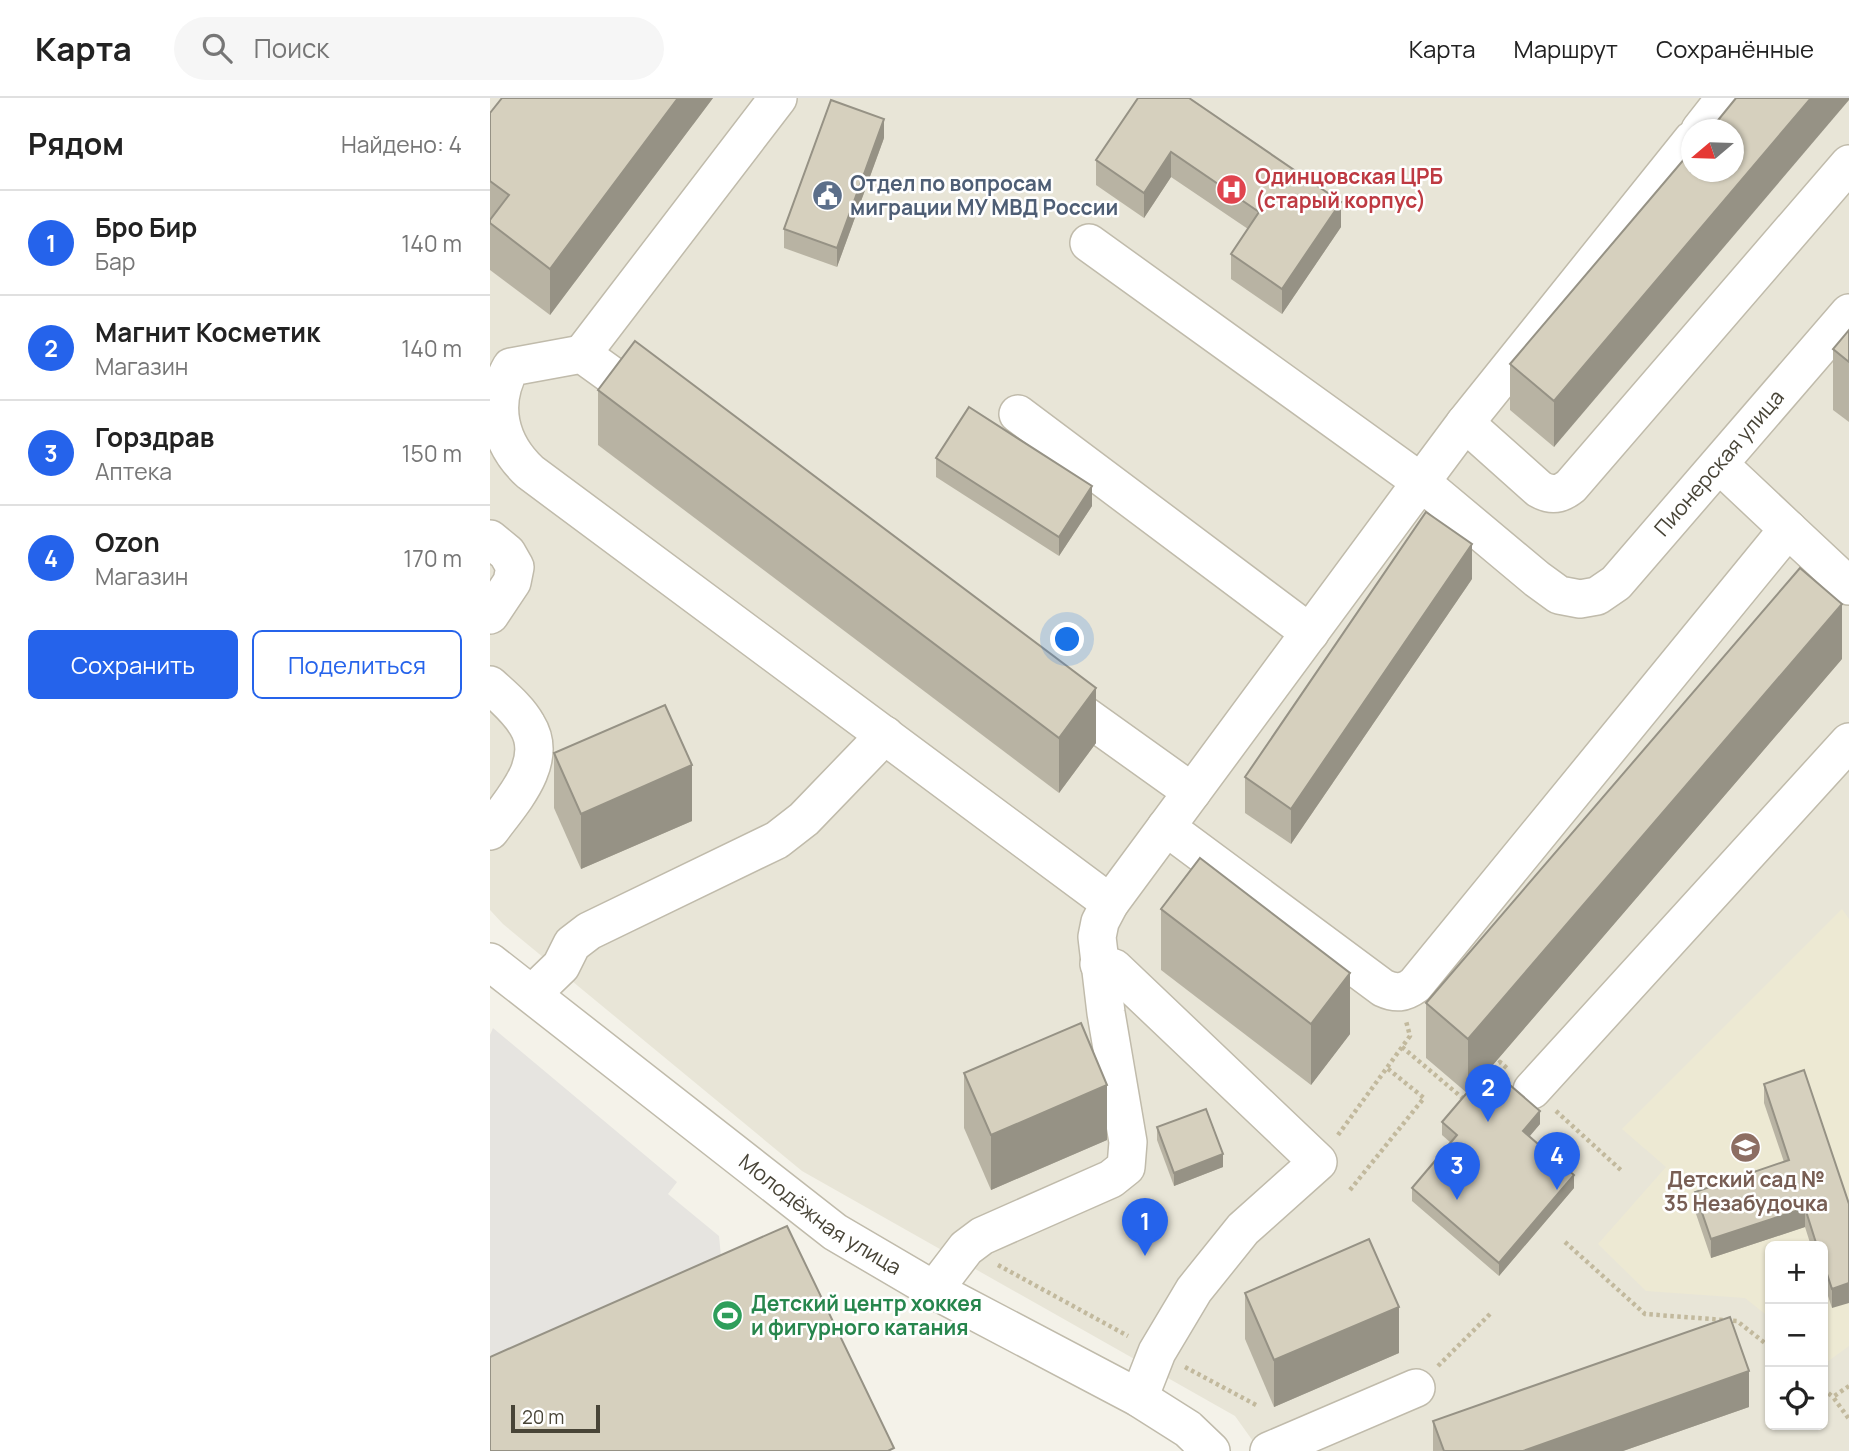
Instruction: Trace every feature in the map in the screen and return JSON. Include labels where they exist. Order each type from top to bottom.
[{"type":"street","points":[[582,354],[778,98]]},
{"type":"street","points":[[1709,119],[1726,98]]},
{"type":"street","points":[[934,1290],[966,1248],[982,1236],[1111,1179],[1126,1167],[1128,1142],[1097,937],[1100,922],[1110,902],[1465,423],[1681,154]]},
{"type":"street","points":[[1465,423],[1539,489],[1555,494],[1564,492],[1849,164]]},
{"type":"street","points":[[1089,243],[1421,482]]},
{"type":"street","name":"Пионерская улица","points":[[1421,482],[1536,579],[1559,595],[1580,600],[1597,596],[1616,583],[1849,313]]},
{"type":"street","points":[[673,419],[582,354],[500,359],[498,448],[1110,902]]},
{"type":"street","points":[[1018,414],[1310,633]]},
{"type":"street","points":[[1720,465],[1849,586]]},
{"type":"street","points":[[1166,827],[1383,988],[1400,993],[1415,985],[1788,529]]},
{"type":"street","points":[[490,539],[507,553],[514,567],[512,582],[490,615]]},
{"type":"street","points":[[1034,678],[1192,792]]},
{"type":"street","points":[[490,685],[529,727],[534,746],[533,766],[490,831]]},
{"type":"street","points":[[532,994],[561,966],[572,944],[589,932],[777,839],[804,819],[886,735]]},
{"type":"street","points":[[1532,1090],[1849,742]]},
{"type":"street","name":"Молодёжная улица","points":[[490,962],[835,1231],[934,1290],[1139,1398],[1188,1429],[1211,1451]]},
{"type":"street","points":[[1100,964],[1114,968],[1318,1162],[1243,1229],[1195,1290],[1157,1352],[1139,1398]]},
{"type":"street","points":[[1269,1451],[1416,1388]]},
{"type":"path","points":[[1318,1162],[1410,1036],[1400,993]]},
{"type":"path","points":[[1402,1046],[1466,1101],[1475,1092]]},
{"type":"path","points":[[1483,1082],[1500,1062],[1532,1090]]},
{"type":"path","points":[[1350,1190],[1424,1098],[1387,1068]]},
{"type":"path","points":[[1577,1130],[1623,1172]]},
{"type":"path","points":[[1565,1242],[1645,1314],[1737,1321],[1765,1343]]},
{"type":"path","points":[[966,1248],[1258,1406]]},
{"type":"path","points":[[1416,1388],[1492,1312]]},
{"type":"path","points":[[1833,1397],[1849,1386]]},
{"type":"path","points":[[1828,1393],[1849,1419]]},
{"type":"shaded area","points":[[490,98],[1849,98],[1849,1451],[1260,1451],[1235,1416],[802,1171],[503,924],[490,910]]},
{"type":"shaded area","name":"Детский сад № 35 Незабудочка","points":[[1842,909],[1849,919],[1849,1346],[1828,1361],[1828,1241],[1765,1241],[1765,1314],[1745,1298],[1646,1291],[1598,1244],[1666,1167],[1622,1129]]},
{"type":"shaded area","points":[[493,1028],[677,1182],[668,1194],[719,1236],[722,1266],[490,1358],[490,1035]]},
{"type":"building","points":[[502,98],[678,98],[550,269],[490,223],[509,195],[490,181],[490,113]]},
{"type":"building","points":[[1138,98],[1189,98],[1341,202],[1282,289],[1231,254],[1259,212],[1171,152],[1144,193],[1096,160]]},
{"type":"building","points":[[1736,98],[1811,98],[1744,177],[1744,119],[1719,119]]},
{"type":"building","points":[[831,100],[884,119],[837,248],[784,229]]},
{"type":"building","points":[[1681,163],[1681,182],[1740,182],[1554,401],[1510,364]]},
{"type":"building","points":[[1849,330],[1849,362],[1833,349]]},
{"type":"building","points":[[635,341],[1096,688],[1059,738],[598,390]]},
{"type":"building","points":[[969,407],[1092,486],[1059,537],[936,458]]},
{"type":"building","points":[[1426,512],[1472,544],[1291,809],[1245,777]]},
{"type":"building","points":[[1800,568],[1842,604],[1468,1039],[1426,1003]]},
{"type":"building","points":[[665,705],[692,765],[581,814],[554,753]]},
{"type":"building","points":[[1200,858],[1350,973],[1311,1024],[1161,909]]},
{"type":"building","points":[[1081,1023],[1107,1085],[991,1135],[964,1073]]},
{"type":"building","points":[[1489,1067],[1540,1111],[1523,1131],[1574,1175],[1499,1263],[1412,1188],[1457,1135],[1442,1122]]},
{"type":"building","points":[[1804,1070],[1849,1204],[1849,1283],[1832,1289],[1828,1277],[1828,1241],[1815,1241],[1805,1208],[1711,1239],[1695,1192],[1789,1160],[1764,1084]]},
{"type":"building","points":[[1206,1109],[1223,1154],[1174,1173],[1157,1127]]},
{"type":"building","name":"Детский центр хоккея и фигурного катания","points":[[787,1226],[894,1448],[888,1451],[490,1451],[490,1357]]},
{"type":"building","points":[[1369,1239],[1399,1307],[1274,1360],[1245,1293]]},
{"type":"building","points":[[1730,1317],[1749,1371],[1523,1451],[1444,1451],[1433,1421]]},
{"type":"place","name":"Одинцовская ЦРБ (старый корпус)","points":[[1232,189]]},
{"type":"place","name":"Отдел по вопросам миграции МУ МВД России","points":[[827,196]]},
{"type":"place","name":"Магнит Косметик","points":[[1488,1122]]},
{"type":"place","name":"Детский сад № 35 Незабудочка","points":[[1746,1148]]},
{"type":"place","name":"Ozon","points":[[1557,1190]]},
{"type":"place","name":"Горздрав","points":[[1457,1200]]},
{"type":"place","name":"Бро Бир","points":[[1145,1256]]},
{"type":"place","name":"Детский центр хоккея и фигурного катания","points":[[728,1316]]}]
